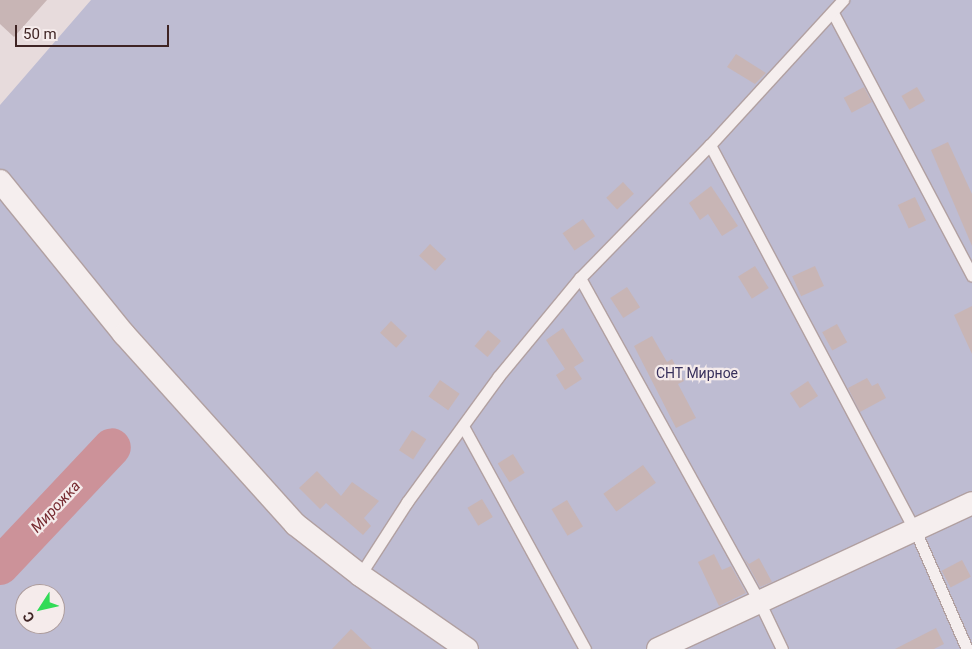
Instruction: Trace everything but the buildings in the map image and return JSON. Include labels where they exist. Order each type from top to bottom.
[{"type":"street","points":[[0,181],[124,334],[295,524],[360,575],[467,649]]},
{"type":"street","points":[[658,649],[972,503]]},
{"type":"lane","points":[[360,575],[407,502],[464,428],[498,378],[580,278],[710,145],[843,0]]},
{"type":"lane","points":[[833,13],[972,276]]},
{"type":"lane","points":[[710,145],[915,530],[967,649]]},
{"type":"lane","points":[[580,278],[759,601],[782,649]]},
{"type":"lane","points":[[464,428],[585,649]]},
{"type":"green space","name":"СНТ Мирное","points":[[91,0],[972,0],[972,649],[0,649],[0,105]]},
{"type":"waterway","name":"Мирожка","points":[[0,566],[112,447]]}]
